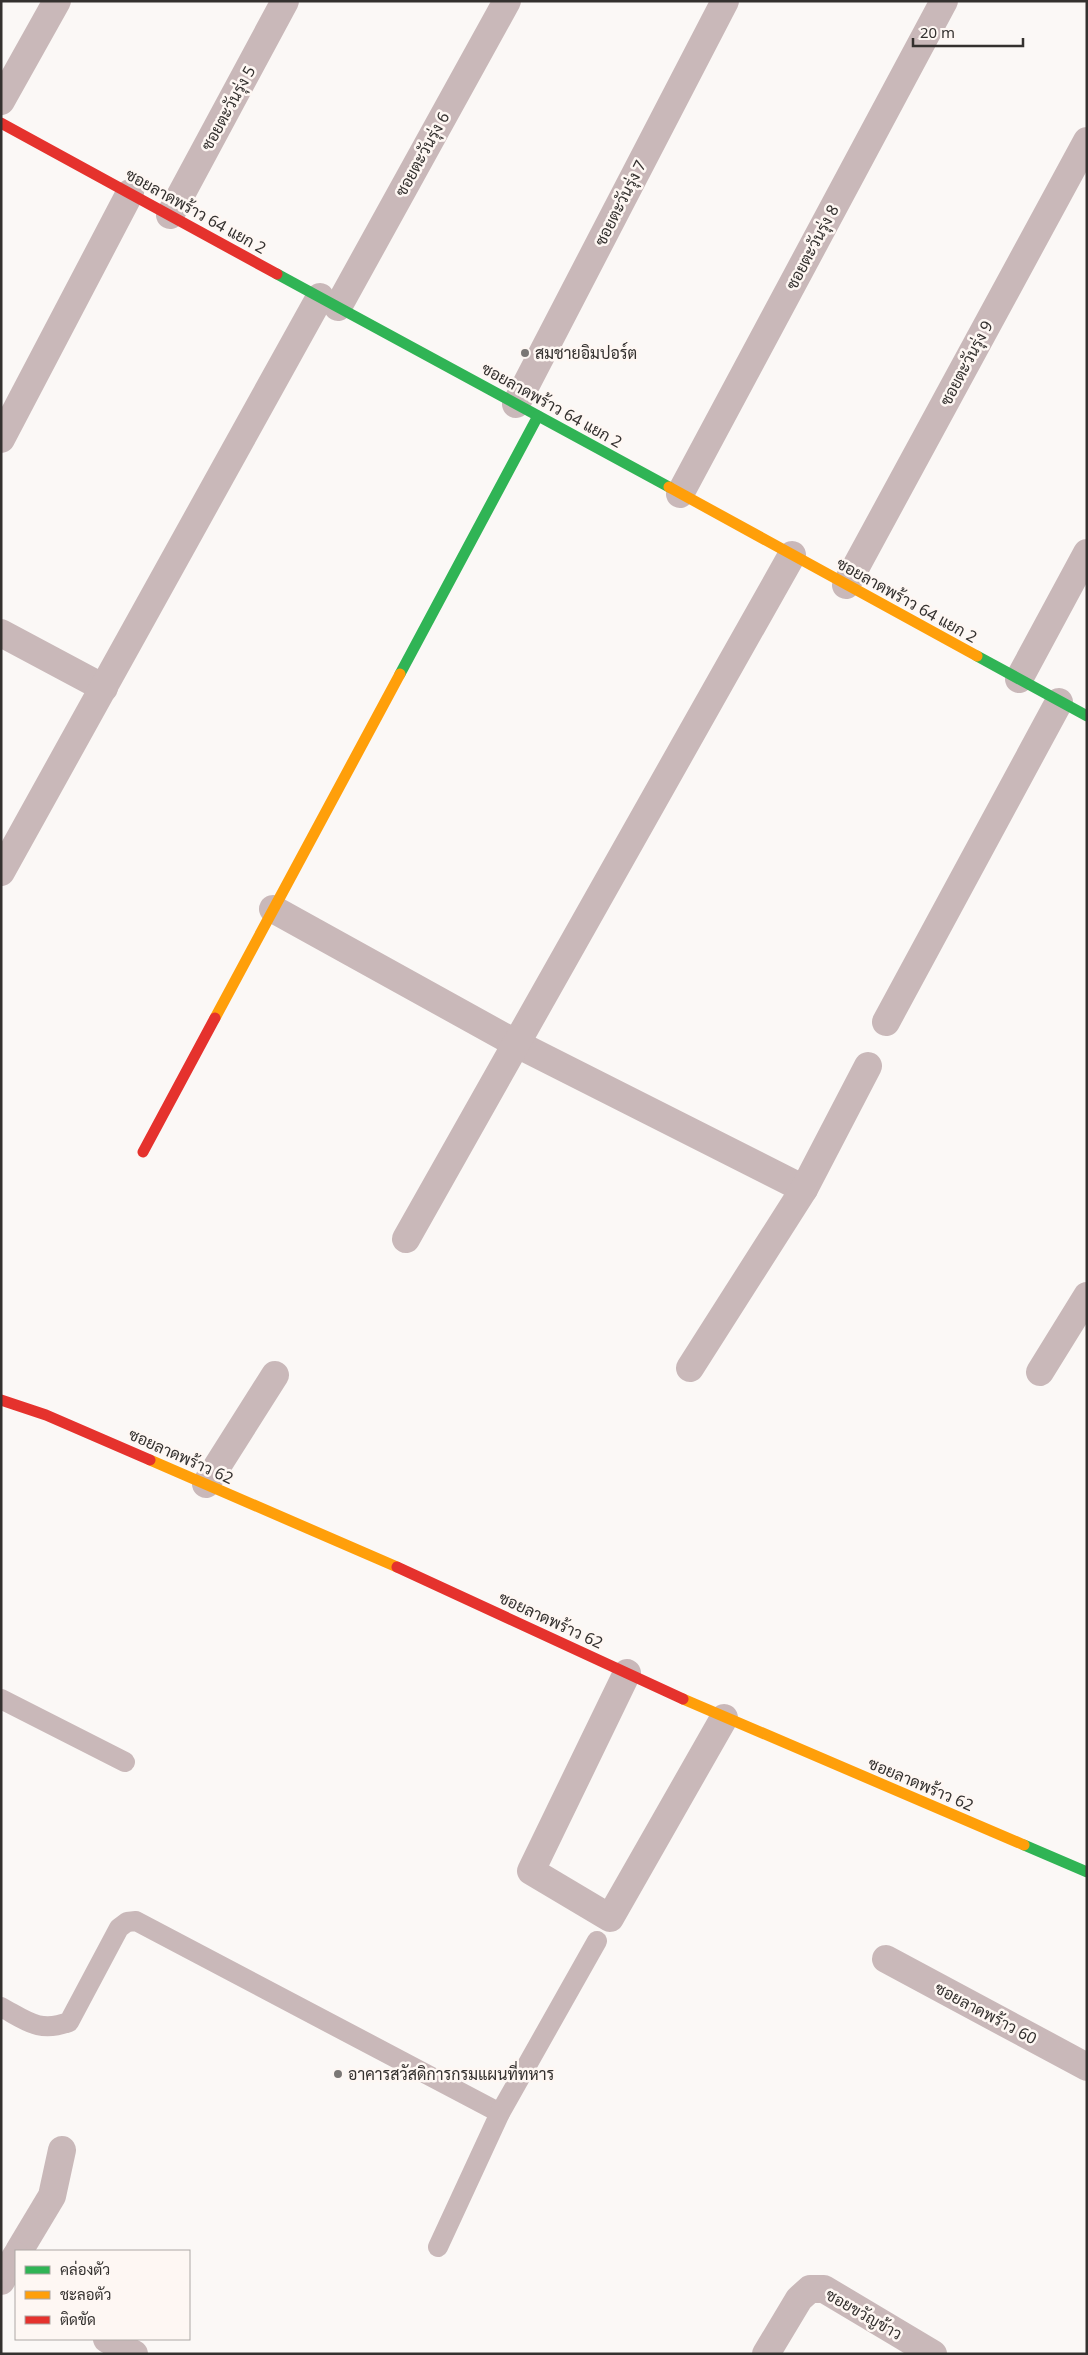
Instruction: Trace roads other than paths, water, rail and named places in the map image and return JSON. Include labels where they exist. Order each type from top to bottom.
[{"type":"street","points":[[1,101],[57,1]]},
{"type":"street","name":"ซอยตะวันรุ่ง 5","points":[[170,215],[286,1]]},
{"type":"street","name":"ซอยตะวันรุ่ง 6","points":[[1,872],[104,688],[506,1]]},
{"type":"street","name":"ซอยตะวันรุ่ง 7","points":[[527,410],[725,1]]},
{"type":"street","name":"ซอยตะวันรุ่ง 8","points":[[680,494],[944,1]]},
{"type":"street","name":"ซอยลาดพร้าว 64 แยก 2","points":[[1,123],[1087,716]]},
{"type":"street","name":"ซอยตะวันรุ่ง 9","points":[[846,585],[1087,141]]},
{"type":"street","points":[[1,439],[130,193]]},
{"type":"street","points":[[143,1152],[273,909],[527,410]]},
{"type":"street","points":[[1019,679],[1087,553]]},
{"type":"street","points":[[406,1239],[792,555]]},
{"type":"street","points":[[1,633],[104,688]]},
{"type":"street","points":[[886,1022],[1059,702]]},
{"type":"street","points":[[273,909],[515,1043],[804,1189]]},
{"type":"street","points":[[690,1368],[804,1189],[868,1066]]},
{"type":"street","points":[[1040,1372],[1087,1296]]},
{"type":"street","points":[[206,1484],[275,1374]]},
{"type":"street","name":"ซอยลาดพร้าว 62","points":[[1,1400],[46,1415],[394,1566],[724,1718],[1084,1864]]},
{"type":"street","points":[[627,1673],[531,1871],[610,1918],[724,1718]]},
{"type":"street","name":"ซอยลาดพร้าว 60","points":[[886,1959],[1087,2067]]},
{"type":"street","points":[[20,2250],[52,2196],[62,2150]]},
{"type":"street","points":[[15,2258],[1,2281],[15,2288]]},
{"type":"street","name":"ซอยขวัญข้าว","points":[[766,2354],[799,2298],[810,2289],[824,2289],[933,2354]]},
{"type":"street","points":[[109,2340],[134,2354]]},
{"type":"lane","points":[[1,1699],[125,1762]]},
{"type":"lane","points":[[1,2007],[37,2026],[54,2028],[69,2022],[119,1928],[127,1922],[136,1921],[500,2114]]},
{"type":"lane","points":[[438,2247],[500,2114],[597,1941]]},
{"type":"place","name":"สมชายอิมปอร์ต","points":[[525,353]]},
{"type":"place","name":"อาคารสวัสดิการกรมแผนที่ทหาร","points":[[338,2074]]}]
